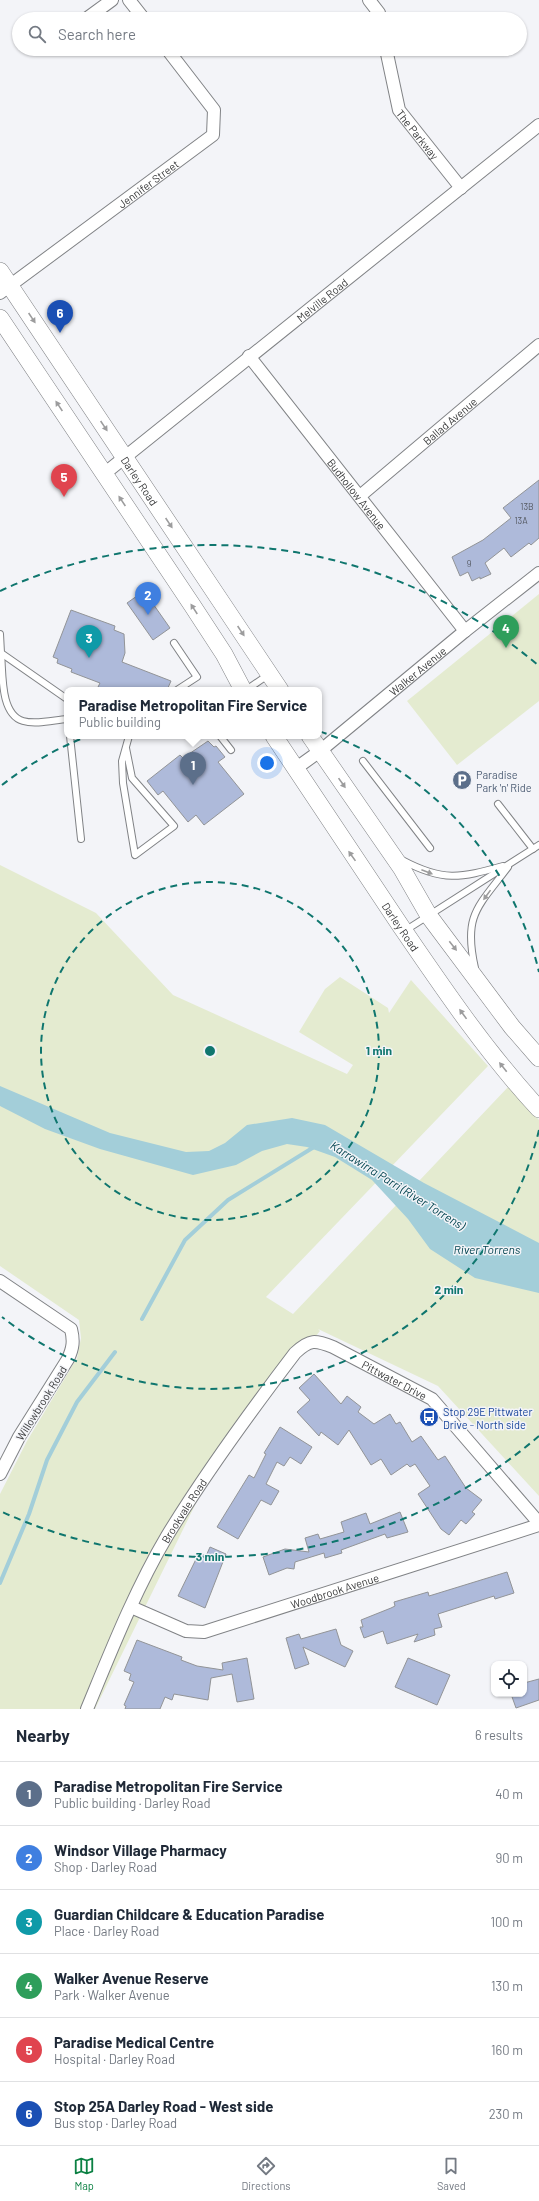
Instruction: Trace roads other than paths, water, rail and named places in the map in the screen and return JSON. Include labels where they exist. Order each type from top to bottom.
[{"type":"main road","name":"Darley Road","points":[[0,271],[5,289],[124,456],[278,687]]},
{"type":"main road","points":[[0,318],[224,654],[243,687]]},
{"type":"main road","name":"Darley Road","points":[[276,739],[342,841],[404,931],[486,1046],[519,1088],[539,1109]]},
{"type":"main road","points":[[312,739],[392,854],[429,916],[512,1027],[539,1058]]},
{"type":"street","points":[[96,12],[112,0]]},
{"type":"street","points":[[129,0],[138,12]]},
{"type":"street","points":[[368,0],[378,12]]},
{"type":"street","name":"Jennifer Street","points":[[5,289],[213,135],[214,110],[172,56]]},
{"type":"street","name":"The Parkway","points":[[387,56],[399,110],[460,188]]},
{"type":"street","name":"Melville Road","points":[[104,474],[124,456],[539,125]]},
{"type":"street","name":"Ballad Avenue","points":[[360,496],[539,345]]},
{"type":"street","name":"Budhollow Avenue","points":[[249,356],[465,631]]},
{"type":"street","name":"Walker Avenue","points":[[295,769],[320,751],[465,631],[539,573]]},
{"type":"street","name":"Willowbrook Road","points":[[0,1281],[71,1329],[73,1348],[68,1359],[19,1437],[0,1474]]},
{"type":"street","name":"Pittwater Drive","points":[[318,1341],[333,1347],[432,1399],[539,1524]]},
{"type":"street","name":"Brookvale Road","points":[[88,1709],[131,1607],[166,1537],[223,1448],[295,1352],[306,1343],[318,1341]]},
{"type":"street","name":"Woodbrook Avenue","points":[[131,1607],[186,1631],[204,1632],[539,1524]]},
{"type":"lane","points":[[0,634],[4,698],[6,707],[12,717],[24,722],[64,719]]},
{"type":"lane","points":[[174,643],[197,678],[182,687]]},
{"type":"lane","points":[[1,653],[64,697]]},
{"type":"lane","points":[[250,687],[270,674]]},
{"type":"lane","points":[[70,739],[81,839]]},
{"type":"lane","points":[[126,748],[132,778],[174,826],[135,855],[123,783],[122,761],[128,739]]},
{"type":"lane","points":[[222,739],[230,750]]},
{"type":"lane","points":[[363,760],[430,848]]},
{"type":"lane","points":[[498,804],[533,849]]},
{"type":"lane","points":[[404,931],[539,845]]},
{"type":"lane","points":[[392,854],[424,871],[445,876],[469,876],[510,864]]},
{"type":"lane","points":[[478,982],[470,943],[471,922],[480,905],[510,864]]},
{"type":"water","name":"River Torrens","points":[[0,1086],[110,1133],[186,1152],[209,1151],[225,1143],[247,1125],[292,1118],[325,1125],[424,1183],[539,1243],[539,1293],[475,1278],[430,1249],[408,1219],[372,1180],[335,1157],[307,1147],[287,1144],[262,1151],[236,1165],[193,1175],[100,1149],[45,1129],[0,1106]]},
{"type":"waterway","points":[[142,1319],[185,1240],[228,1200],[314,1147]]},
{"type":"waterway","points":[[0,1583],[29,1514],[47,1460],[77,1402],[115,1352]]},
{"type":"place","name":"Stop 25A Darley Road - West side","points":[[60,333]]},
{"type":"place","name":"Paradise Medical Centre","points":[[64,497]]},
{"type":"place","name":"Windsor Village Pharmacy","points":[[148,615]]},
{"type":"place","name":"Walker Avenue Reserve","points":[[506,648]]},
{"type":"place","name":"Guardian Childcare & Education Paradise","points":[[89,658]]},
{"type":"place","name":"Paradise Park 'n' Ride","points":[[462,780]]},
{"type":"place","name":"Paradise Metropolitan Fire Service","points":[[193,785]]},
{"type":"place","name":"Stop 29E Pittwater Drive - North side","points":[[429,1417]]},
{"type":"water label","name":"Karrawirra Parri (River Torrens)","points":[[398,1185]]}]
